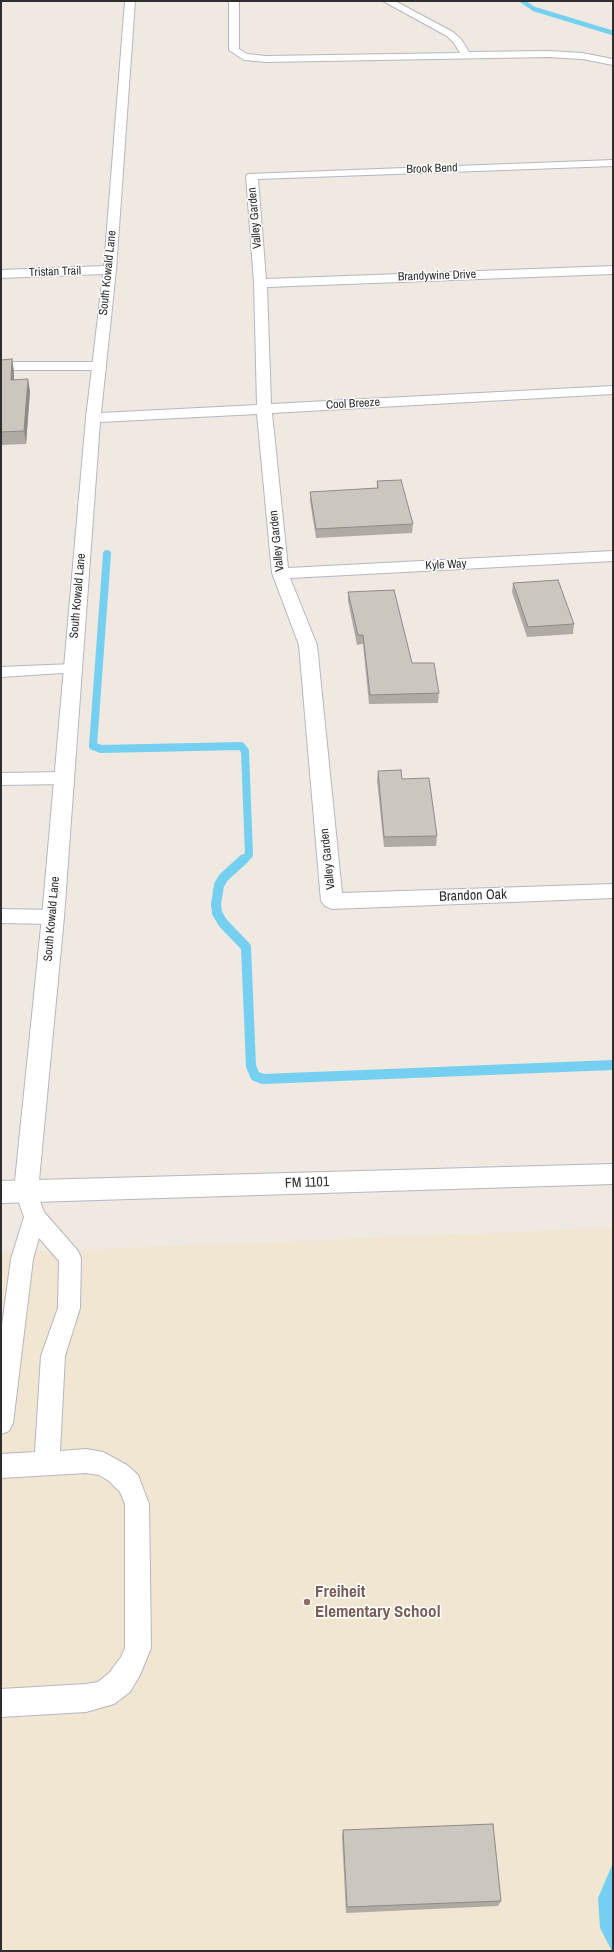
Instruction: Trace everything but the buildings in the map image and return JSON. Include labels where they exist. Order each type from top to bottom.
[{"type":"street","name":"South Kowald Lane","points":[[26,1191],[52,917],[93,418],[110,270],[130,1]]},
{"type":"street","points":[[234,1],[234,50],[244,57],[266,60],[549,54],[582,56],[613,62]]},
{"type":"street","points":[[388,1],[450,34],[458,41],[466,55]]},
{"type":"street","name":"Brook Bend","points":[[252,176],[613,163]]},
{"type":"street","name":"Valley Garden","points":[[252,176],[260,284],[264,409],[280,574],[308,645],[332,901]]},
{"type":"street","name":"Tristan Trail","points":[[1,274],[110,270]]},
{"type":"street","name":"Brandywine Drive","points":[[260,284],[613,270]]},
{"type":"street","name":"Cool Breeze","points":[[93,418],[613,390]]},
{"type":"street","name":"Kyle Way","points":[[280,574],[613,556]]},
{"type":"street","name":"Brandon Oak","points":[[332,901],[613,892]]},
{"type":"street","name":"FM 1101","points":[[1,1192],[613,1174]]},
{"type":"lane","points":[[1,366],[98,366]]},
{"type":"lane","points":[[1,672],[73,669]]},
{"type":"lane","points":[[1,779],[64,778]]},
{"type":"lane","points":[[1,916],[52,917]]},
{"type":"lane","points":[[26,1191],[35,1217],[70,1258],[70,1308],[53,1356],[46,1462]]},
{"type":"lane","points":[[1,1423],[22,1259],[35,1217]]},
{"type":"lane","points":[[1,1466],[46,1462],[86,1461],[103,1464],[118,1473],[129,1484],[137,1504],[138,1648],[131,1666],[120,1682],[104,1694],[86,1698],[1,1703]]},
{"type":"shaded area","name":"Freiheit Elementary School","points":[[613,1228],[613,1951],[1,1951],[1,1253]]},
{"type":"water","points":[[613,1863],[612,1951],[600,1928],[598,1898]]},
{"type":"waterway","points":[[522,1],[534,9],[613,33]]},
{"type":"waterway","points":[[107,554],[93,746],[101,749],[241,746],[245,751],[249,855],[243,860]]},
{"type":"waterway","points":[[244,859],[224,877],[219,885],[216,904],[217,913],[223,923],[246,947],[251,1066],[255,1076],[263,1079],[613,1065]]},
{"type":"place","name":"Freiheit Elementary School","points":[[307,1602]]}]
